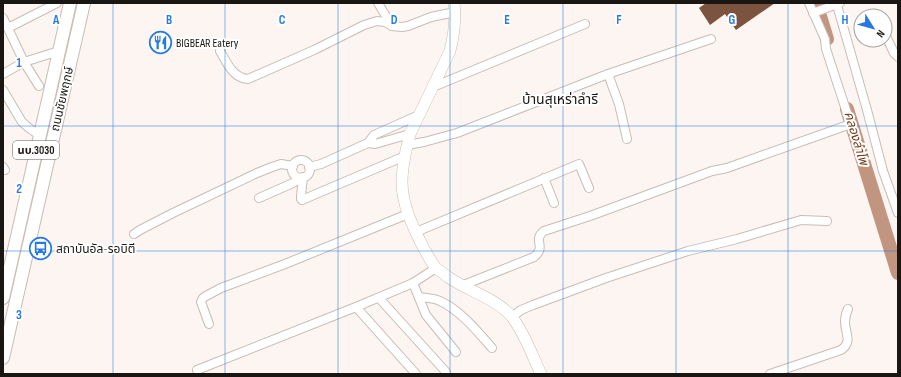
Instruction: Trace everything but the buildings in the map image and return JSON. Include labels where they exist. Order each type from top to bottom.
[{"type":"main road","name":"ถนนชัยพฤกษ์","points":[[3,298],[70,3]]},
{"type":"main road","name":"ถนนชัยพฤกษ์","points":[[3,358],[84,3]]},
{"type":"main road","points":[[3,368],[7,340]]},
{"type":"street","points":[[8,28],[57,3]]},
{"type":"street","points":[[378,3],[392,26]]},
{"type":"street","points":[[462,286],[534,257],[540,249],[538,238],[544,231],[850,124],[850,119],[829,54],[826,49],[825,39],[809,3]]},
{"type":"street","points":[[814,13],[837,5],[883,171],[898,214]]},
{"type":"street","points":[[220,51],[229,67],[236,75],[242,79],[248,79],[377,20],[398,28],[408,26],[455,7],[453,39],[450,51],[410,134],[402,169],[403,197],[408,214],[416,232],[436,268],[462,286],[495,302],[512,317],[522,332],[541,374]]},
{"type":"street","points":[[3,18],[24,62],[39,86]]},
{"type":"street","points":[[433,88],[585,24]]},
{"type":"street","points":[[302,178],[302,200],[424,142],[457,133],[608,74],[711,39]]},
{"type":"street","points":[[892,48],[898,57]]},
{"type":"street","points":[[3,74],[24,62],[59,51]]},
{"type":"street","points":[[608,74],[619,104],[627,139]]},
{"type":"street","points":[[3,90],[22,122],[39,135]]},
{"type":"street","points":[[309,167],[320,164],[368,143],[374,135],[419,115]]},
{"type":"street","points":[[368,143],[375,144],[410,134]]},
{"type":"street","points":[[259,198],[293,183],[302,178],[308,173],[309,167],[306,162],[301,160],[296,161],[292,172],[294,175],[302,178]]},
{"type":"street","points":[[134,234],[173,213],[272,166],[281,164],[293,166]]},
{"type":"street","points":[[416,232],[579,164],[589,188]]},
{"type":"street","points":[[544,178],[554,203]]},
{"type":"street","points":[[209,324],[201,302],[202,298],[221,288],[285,264],[408,214]]},
{"type":"street","points":[[512,317],[521,310],[533,305],[606,278],[688,251],[744,238],[801,220],[827,221]]},
{"type":"street","points":[[197,370],[356,308],[413,283],[436,268]]},
{"type":"street","points":[[413,283],[426,315],[456,352]]},
{"type":"street","points":[[419,297],[442,302],[474,327],[492,348]]},
{"type":"street","points":[[379,298],[446,372]]},
{"type":"street","points":[[356,308],[416,374]]},
{"type":"street","points":[[770,374],[841,350],[845,347],[847,343],[845,316],[848,309]]},
{"type":"waterway","name":"คลองลำโพ","points":[[816,3],[827,39]]},
{"type":"waterway","name":"คลองลำโพ","points":[[847,109],[898,273]]},
{"type":"place","name":"BIGBEAR Eatery","points":[[160,43]]},
{"type":"place","name":"สถาบันอัล-รอบิตี","points":[[40,249]]},
{"type":"district","name":"บ้านสุเหร่าลำรี","points":[[560,99]]}]
